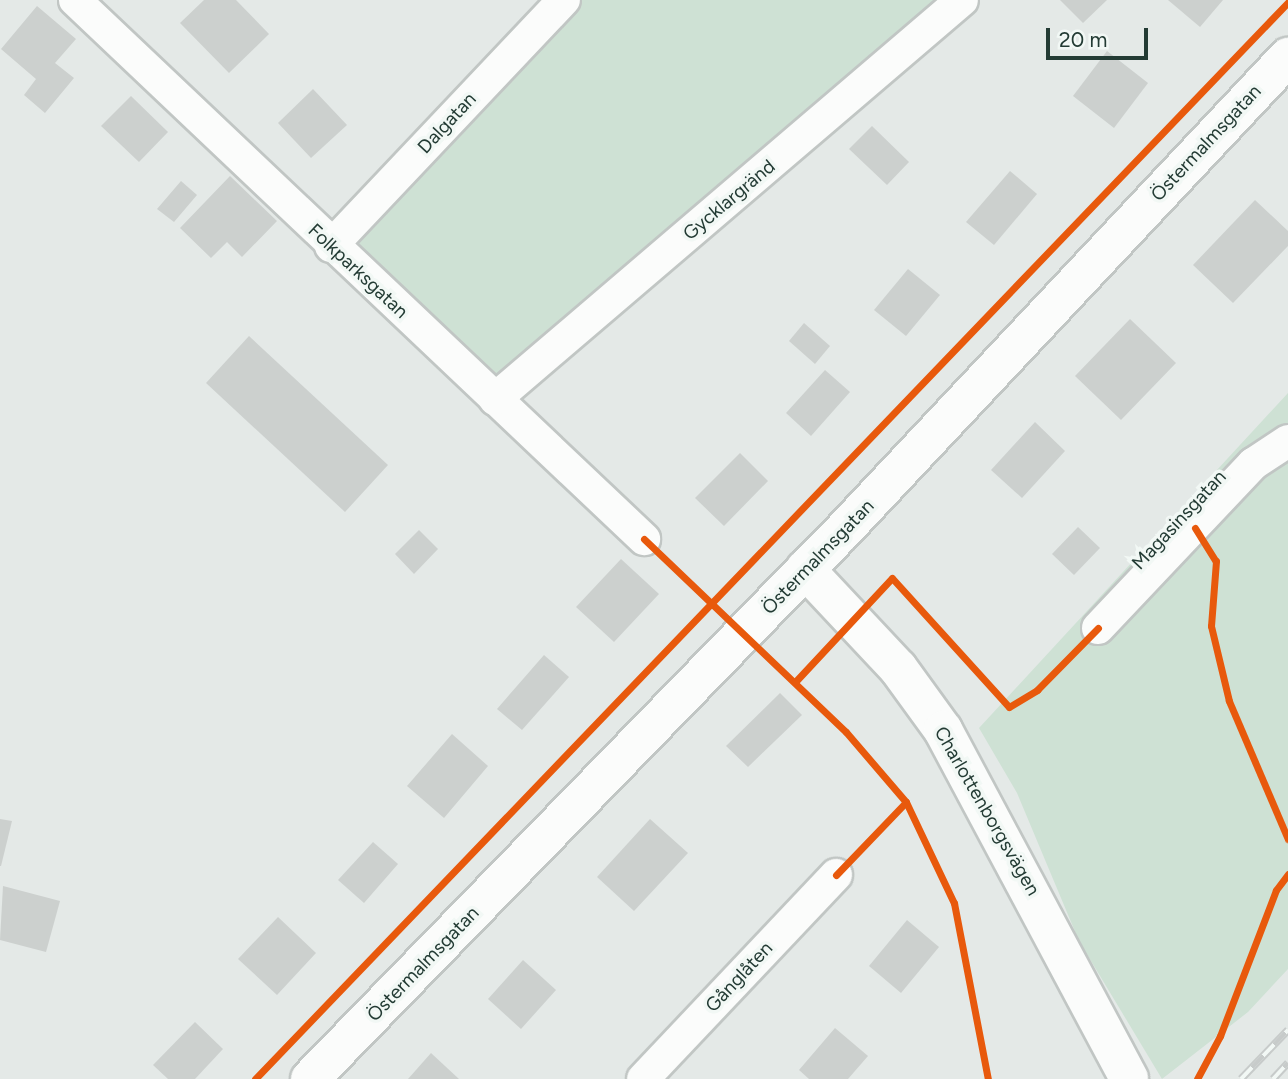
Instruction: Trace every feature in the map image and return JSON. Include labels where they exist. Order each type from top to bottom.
[{"type":"main road","name":"Östermalmsgatan","points":[[310,1079],[805,569],[1288,57]]},
{"type":"main road","name":"Charlottenborgsvägen","points":[[805,569],[898,668],[943,730],[1129,1079]]},
{"type":"street","name":"Folkparksgatan","points":[[75,0],[331,246],[643,539]]},
{"type":"street","name":"Dalgatan","points":[[331,246],[564,0]]},
{"type":"street","name":"Gycklargränd","points":[[495,399],[962,0]]},
{"type":"street","name":"Magasinsgatan","points":[[1098,628],[1253,464],[1288,441]]},
{"type":"street","name":"Gånglåten","points":[[643,1079],[836,875]]},
{"type":"green space","points":[[549,0],[947,0],[512,394],[323,235]]},
{"type":"green space","points":[[1288,393],[1288,969],[1248,1012],[1162,1079],[1079,941],[1017,793],[979,728]]},
{"type":"building","points":[[204,0],[236,0],[269,34],[229,73],[180,23]]},
{"type":"building","points":[[1060,0],[1107,0],[1083,23]]},
{"type":"building","points":[[1168,0],[1223,0],[1200,27]]},
{"type":"building","points":[[37,6],[76,39],[55,63],[74,78],[45,113],[24,95],[36,79],[1,49]]},
{"type":"building","points":[[1107,51],[1148,83],[1114,128],[1073,96]]},
{"type":"building","points":[[313,89],[347,125],[311,158],[278,123]]},
{"type":"building","points":[[131,96],[168,132],[139,162],[101,126]]},
{"type":"building","points":[[872,126],[909,162],[887,185],[849,149]]},
{"type":"building","points":[[1010,171],[1037,194],[994,245],[966,222]]},
{"type":"building","points":[[230,176],[277,221],[242,257],[227,242],[211,258],[180,228]]},
{"type":"building","points":[[181,181],[197,195],[174,222],[157,209]]},
{"type":"building","points":[[1255,200],[1288,231],[1288,246],[1233,303],[1193,265]]},
{"type":"building","points":[[908,269],[940,295],[906,336],[874,310]]},
{"type":"building","points":[[1130,319],[1176,363],[1121,420],[1075,376]]},
{"type":"building","points":[[804,323],[830,346],[815,364],[789,341]]},
{"type":"building","points":[[249,336],[388,465],[345,512],[206,383]]},
{"type":"building","points":[[825,370],[850,392],[811,436],[786,413]]},
{"type":"building","points":[[1035,422],[1065,451],[1022,498],[991,470]]},
{"type":"building","points":[[740,453],[768,481],[724,526],[695,498]]},
{"type":"building","points":[[1078,527],[1100,548],[1074,575],[1052,554]]},
{"type":"building","points":[[419,530],[438,549],[414,574],[395,554]]},
{"type":"building","points":[[621,559],[659,594],[614,642],[576,607]]},
{"type":"building","points":[[544,655],[569,677],[522,730],[497,709]]},
{"type":"building","points":[[780,693],[802,715],[748,767],[726,746]]},
{"type":"building","points":[[452,734],[488,766],[444,818],[407,786]]},
{"type":"building","points":[[0,819],[12,821],[1,866],[0,866]]},
{"type":"building","points":[[650,819],[688,853],[634,911],[597,877]]},
{"type":"building","points":[[373,842],[398,864],[364,903],[338,880]]},
{"type":"building","points":[[3,886],[60,901],[46,952],[0,940]]},
{"type":"building","points":[[278,917],[316,953],[277,995],[238,959]]},
{"type":"building","points":[[907,920],[939,947],[901,993],[869,966]]},
{"type":"building","points":[[523,960],[556,990],[521,1029],[488,999]]},
{"type":"building","points":[[195,1022],[223,1049],[195,1079],[168,1079],[153,1065]]},
{"type":"building","points":[[835,1028],[868,1056],[848,1079],[809,1079],[799,1070]]},
{"type":"building","points":[[431,1053],[459,1079],[408,1079]]},
{"type":"railway","points":[[1241,1079],[1288,1030]]},
{"type":"railway","points":[[1273,1079],[1288,1063]]},
{"type":"cycle path","points":[[255,1079],[1288,2]]},
{"type":"cycle path","points":[[1195,528],[1216,561],[1211,626],[1229,701],[1288,839]]},
{"type":"cycle path","points":[[644,539],[846,732],[906,802],[954,903],[988,1079]]},
{"type":"cycle path","points":[[795,682],[892,578],[1009,707],[1037,690],[1098,628]]},
{"type":"cycle path","points":[[836,875],[906,802]]},
{"type":"cycle path","points":[[1197,1079],[1220,1036],[1276,890],[1288,874]]}]
